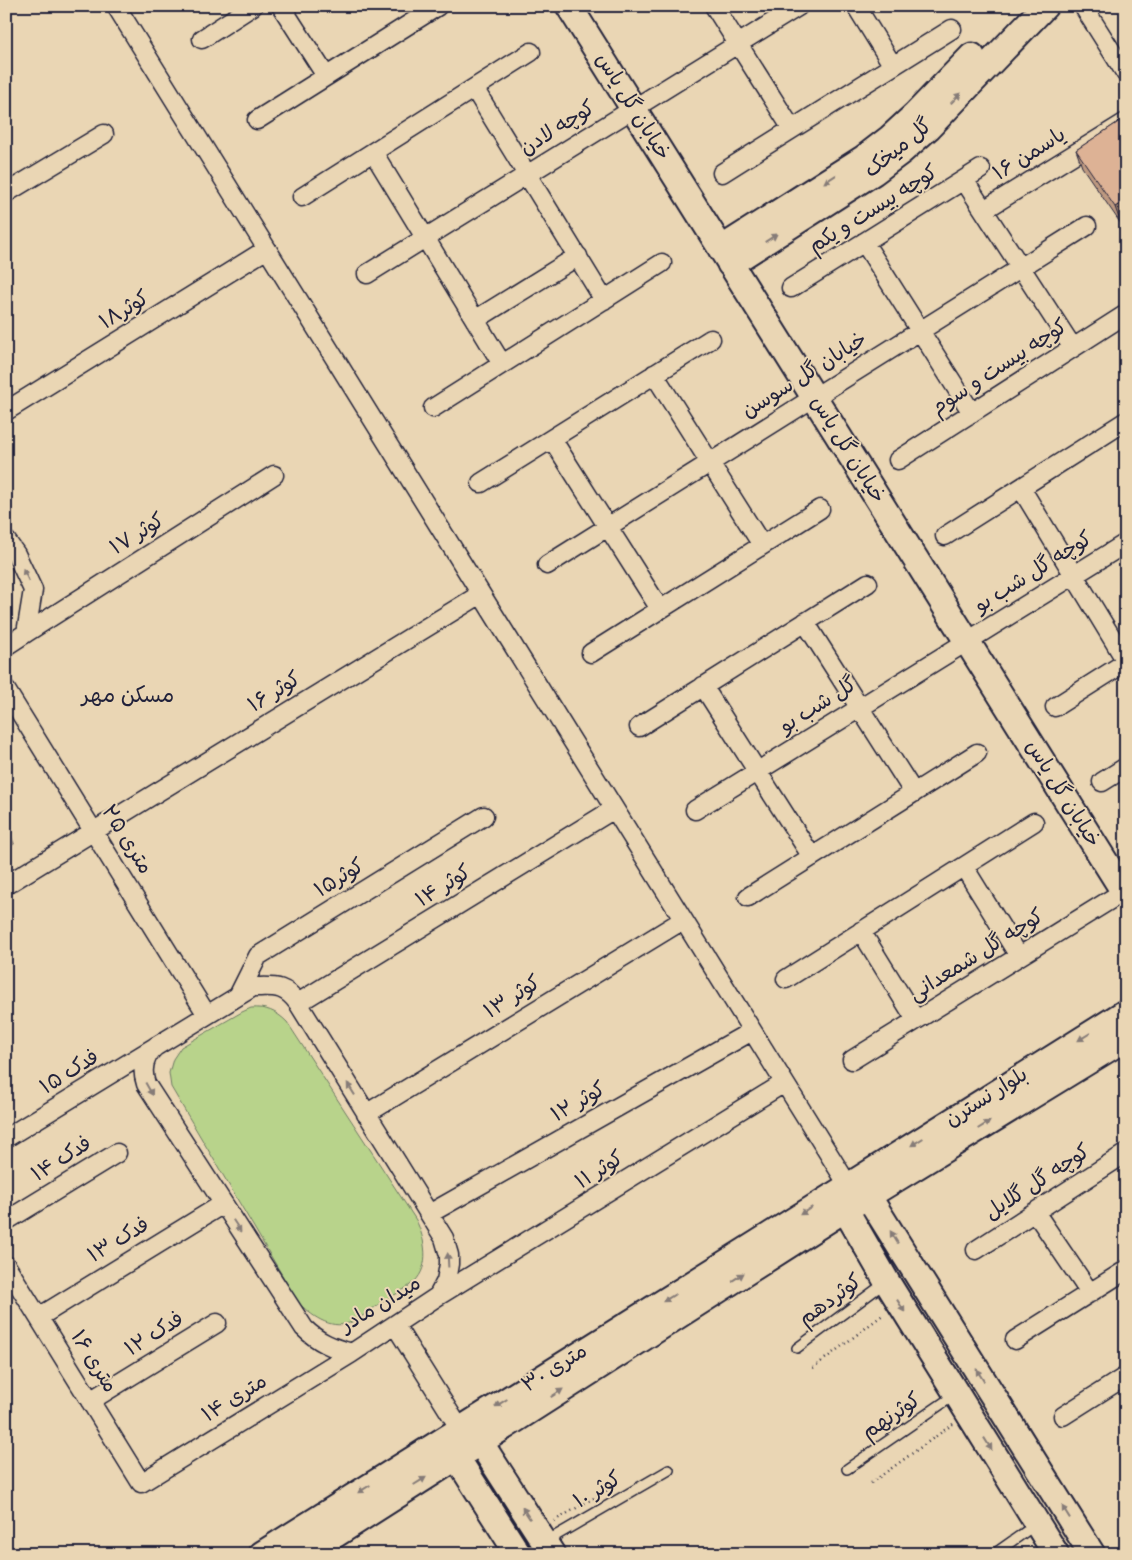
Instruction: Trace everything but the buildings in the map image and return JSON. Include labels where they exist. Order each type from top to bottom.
[{"type":"street","points":[[116,6],[854,1197],[1092,1554]]},
{"type":"street","points":[[202,39],[253,6]]},
{"type":"street","points":[[281,6],[326,76]]},
{"type":"street","name":"خیابان گل یاس","points":[[569,6],[1125,892]]},
{"type":"street","points":[[714,6],[792,129]]},
{"type":"street","name":"کوچه لادن","points":[[367,274],[800,6]]},
{"type":"street","points":[[856,6],[893,66]]},
{"type":"street","points":[[1083,6],[1126,74]]},
{"type":"street","name":"گل میخک","points":[[726,256],[874,172],[902,151],[928,128],[1036,7]]},
{"type":"street","points":[[257,120],[430,8]]},
{"type":"street","points":[[722,173],[952,29]]},
{"type":"street","points":[[302,197],[531,52]]},
{"type":"street","points":[[474,88],[604,300]]},
{"type":"street","name":"یاسمن ۱۶","points":[[984,210],[1126,122]]},
{"type":"street","points":[[6,193],[104,134]]},
{"type":"street","points":[[372,152],[502,364]]},
{"type":"street","name":"کوچه بیست و یکم","points":[[791,288],[981,169]]},
{"type":"street","points":[[964,180],[1073,348]]},
{"type":"street","name":"خیابان گل سوسن","points":[[547,565],[813,396],[1087,226]]},
{"type":"street","points":[[864,242],[972,413]]},
{"type":"street","name":"کوثر۱۸","points":[[6,411],[267,249]]},
{"type":"street","points":[[475,320],[578,256]]},
{"type":"street","points":[[433,408],[662,263]]},
{"type":"street","name":"کوچه بیست و سوم","points":[[898,460],[1126,314]]},
{"type":"street","points":[[481,483],[711,338]]},
{"type":"street","points":[[654,374],[762,545]]},
{"type":"street","points":[[946,536],[1124,426]]},
{"type":"street","points":[[552,438],[660,609]]},
{"type":"street","name":"کوثر ۱۷","points":[[6,646],[274,475]]},
{"type":"street","points":[[1021,488],[1126,662],[1055,707]]},
{"type":"street","points":[[590,653],[820,509]]},
{"type":"street","points":[[6,540],[16,554],[33,590],[26,633]]},
{"type":"street","name":"کوچه گل شب بو","points":[[966,641],[1126,543]]},
{"type":"street","points":[[639,727],[868,583]]},
{"type":"street","name":"کوثر ۱۶","points":[[6,885],[481,594]]},
{"type":"street","points":[[805,622],[914,792]]},
{"type":"street","name":"گل شب بو","points":[[695,810],[966,641]]},
{"type":"street","points":[[703,686],[812,857]]},
{"type":"street","name":"۲۵ متری","points":[[6,690],[207,1015]]},
{"type":"street","points":[[748,897],[977,752]]},
{"type":"street","points":[[1102,782],[1126,766]]},
{"type":"street","name":"کوثر ۱۴","points":[[298,1003],[614,809]]},
{"type":"street","name":"کوثر۱۵","points":[[238,996],[258,956],[484,816]]},
{"type":"street","points":[[786,979],[1034,822]]},
{"type":"street","points":[[964,867],[1019,956]]},
{"type":"street","name":"کوچه گل شمعدانی","points":[[852,1060],[1125,892]]},
{"type":"street","name":"کوثر ۱۳","points":[[366,1114],[683,920]]},
{"type":"street","points":[[861,931],[916,1020]]},
{"type":"street","name":"میدان مادر","points":[[274,986],[287,992],[298,1003],[444,1238],[449,1255],[448,1272],[438,1296],[352,1354],[321,1342],[304,1328],[146,1084],[143,1070],[144,1063],[156,1046],[253,987],[274,986]]},
{"type":"street","name":"بلوار نسترن","points":[[854,1197],[1126,1012]]},
{"type":"street","name":"کوثر ۱۲","points":[[429,1214],[752,1031]]},
{"type":"street","name":"بلوار نسترن","points":[[854,1197],[1126,1038]]},
{"type":"street","name":"فدک ۱۵","points":[[6,1138],[156,1046]]},
{"type":"street","name":"کوثر ۱۱","points":[[438,1296],[784,1083]]},
{"type":"street","name":"فدک ۱۴","points":[[6,1221],[117,1154]]},
{"type":"street","name":"کوچه گل گلایل","points":[[976,1250],[1126,1154]]},
{"type":"street","points":[[854,1197],[893,1292],[1056,1554]]},
{"type":"street","name":"۳۰ متری","points":[[262,1554],[460,1428],[854,1197]]},
{"type":"street","name":"۳۰ متری","points":[[305,1554],[457,1458],[854,1197]]},
{"type":"street","name":"فدک ۱۳","points":[[39,1317],[223,1204]]},
{"type":"street","points":[[1035,1212],[1090,1293]]},
{"type":"street","name":"۱۶ متری","points":[[6,1265],[141,1483]]},
{"type":"street","points":[[1015,1340],[1126,1270]]},
{"type":"street","name":"فدک ۱۲","points":[[90,1401],[217,1323]]},
{"type":"street","points":[[395,1325],[460,1428],[480,1442],[545,1542]]},
{"type":"street","name":"۱۴ متری","points":[[141,1483],[352,1354]]},
{"type":"street","points":[[1063,1416],[1126,1376]]},
{"type":"street","points":[[460,1428],[457,1458],[518,1554]]},
{"type":"lane","name":"کوثردهم","points":[[797,1348],[893,1292]]},
{"type":"lane","name":"کوثرنهم","points":[[847,1468],[962,1403]]},
{"type":"lane","name":"کوثر ۱۰","points":[[545,1542],[669,1470]]},
{"type":"lane","points":[[994,1554],[1037,1524]]},
{"type":"path","points":[[813,1368],[893,1292]]},
{"type":"path","points":[[871,1483],[962,1403]]},
{"type":"path","points":[[545,1542],[618,1484]]},
{"type":"green space","points":[[251,1008],[261,1008],[270,1011],[279,1015],[287,1022],[416,1220],[422,1235],[425,1252],[423,1268],[419,1276],[403,1290],[349,1323],[335,1325],[328,1323],[308,1312],[298,1302],[171,1087],[169,1073],[173,1059],[181,1047]]},
{"type":"district","name":"مسکن مهر","points":[[128,697]]}]
